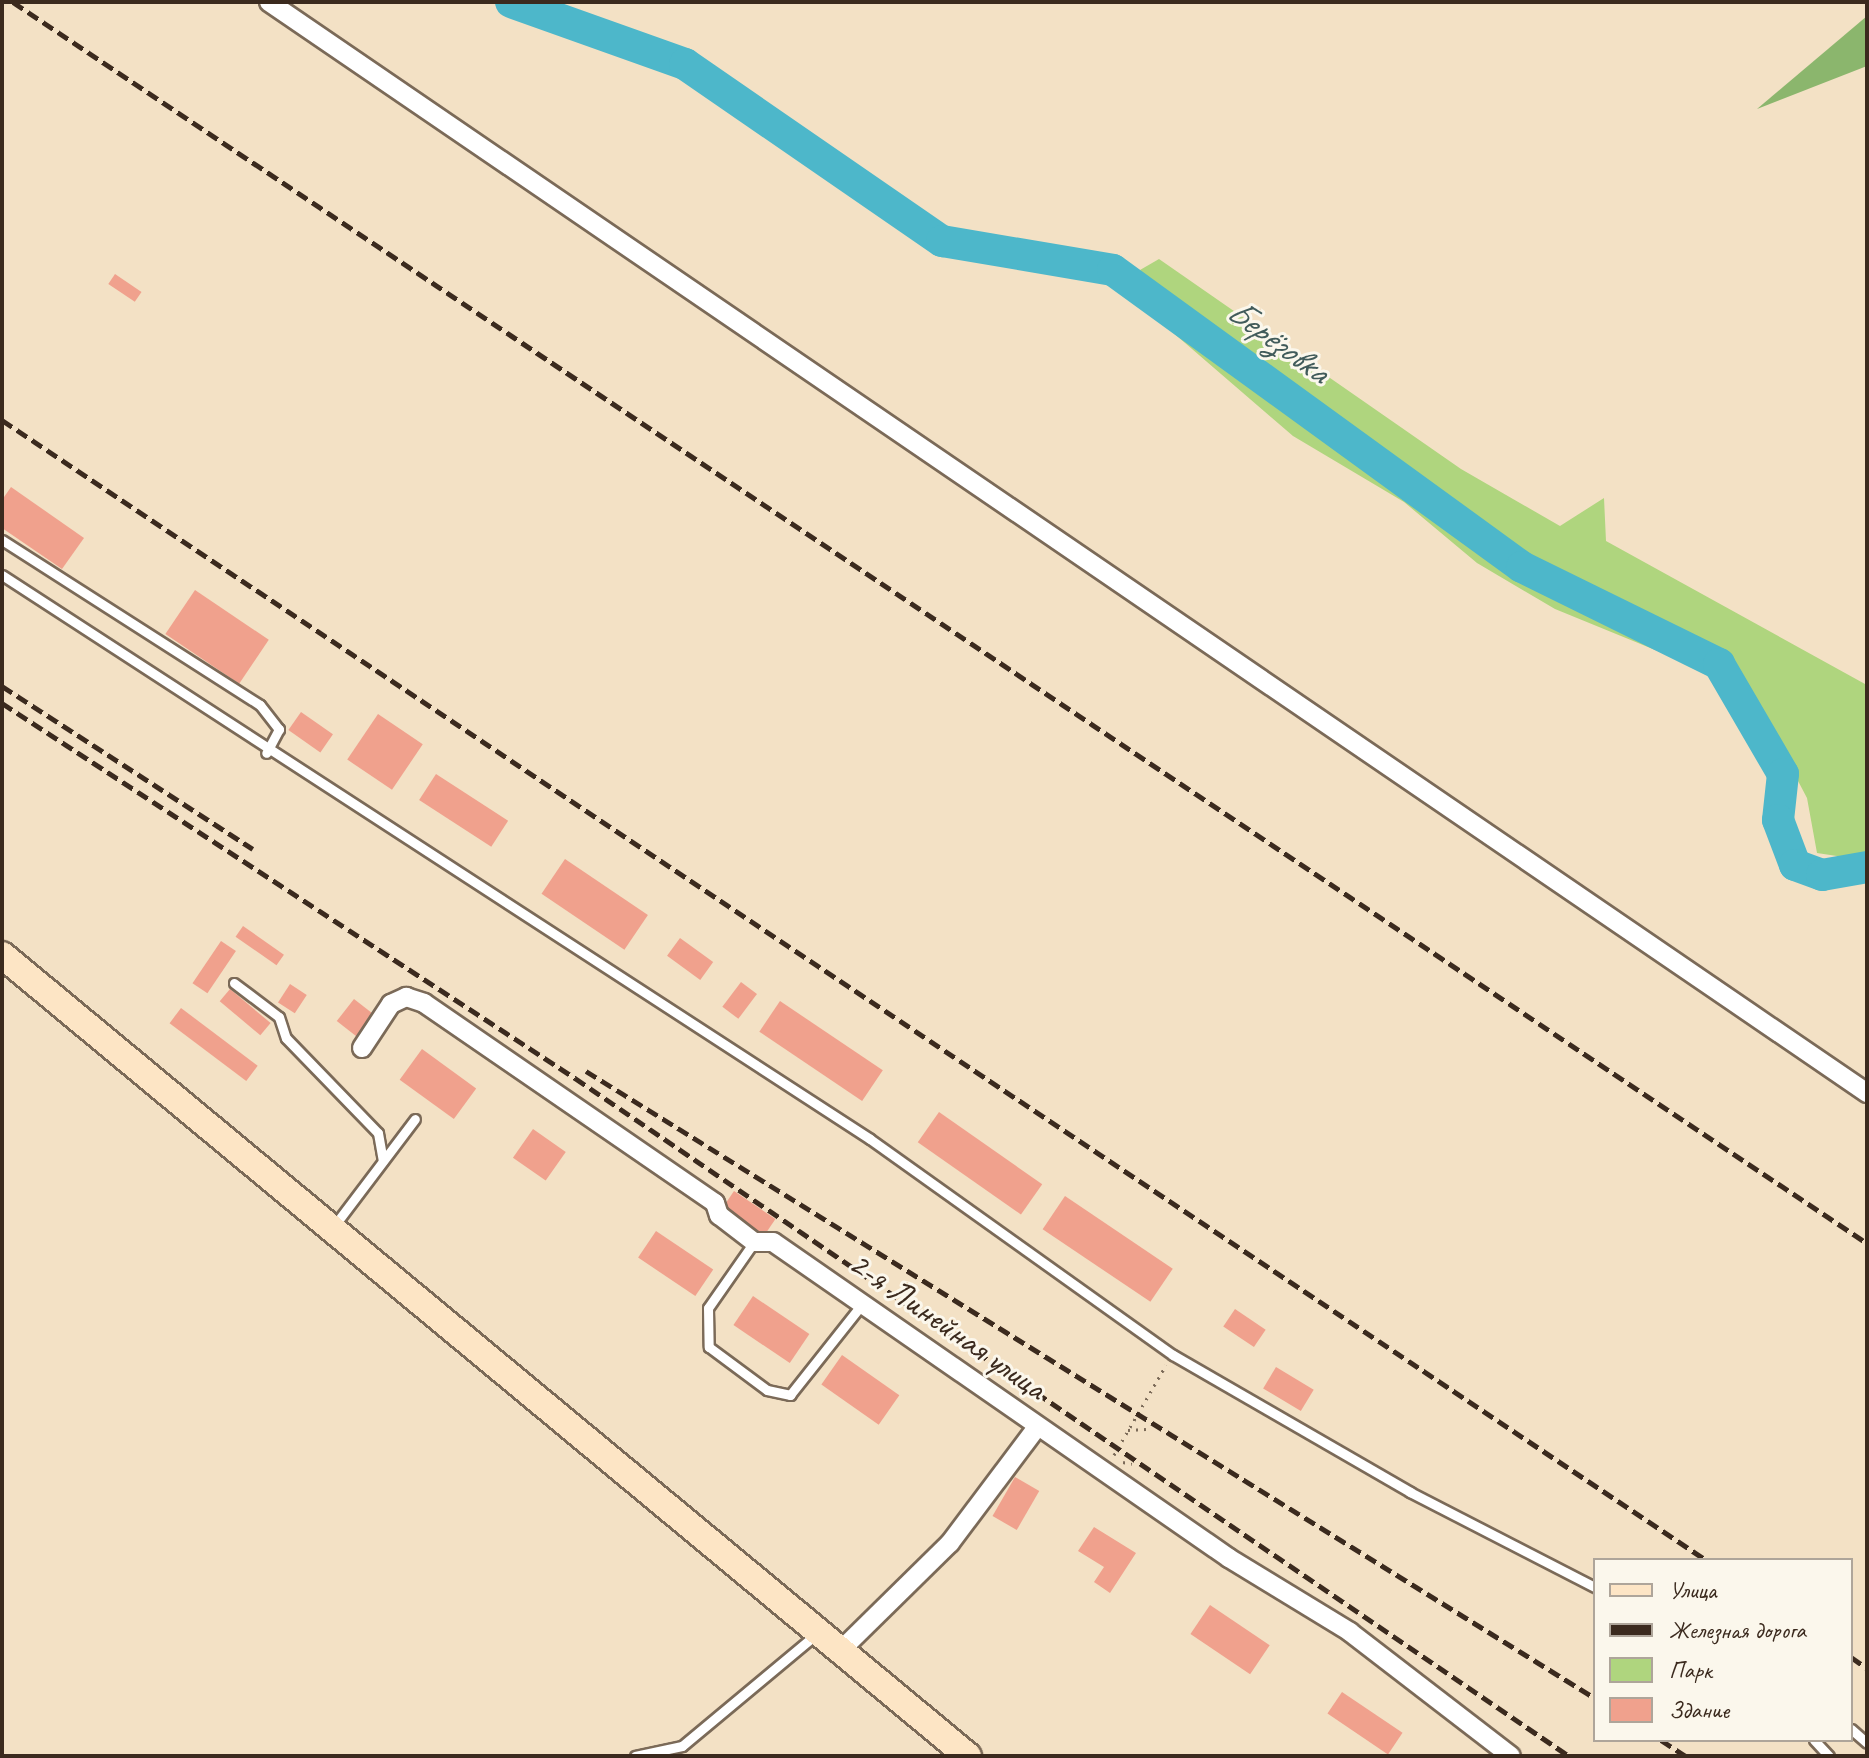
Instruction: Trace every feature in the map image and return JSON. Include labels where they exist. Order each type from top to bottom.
[{"type":"street","points":[[269,2],[1867,1093]]},
{"type":"street","points":[[2,955],[815,1635],[968,1756]]},
{"type":"street","name":"2-я Линейная улица","points":[[362,1048],[391,1004],[406,997],[424,1003],[715,1203],[719,1215],[754,1242],[773,1242],[1038,1426],[1350,1632],[1511,1756]]},
{"type":"street","points":[[838,1653],[950,1543],[1038,1426]]},
{"type":"lane","points":[[2,540],[260,705],[279,729],[266,753]]},
{"type":"lane","points":[[2,575],[266,753],[870,1139],[1173,1355],[1410,1492],[1593,1586]]},
{"type":"lane","points":[[234,983],[279,1017],[286,1038],[378,1133],[383,1161]]},
{"type":"lane","points":[[332,1229],[415,1119]]},
{"type":"lane","points":[[754,1242],[708,1308],[709,1347],[767,1390],[790,1395],[862,1304]]},
{"type":"lane","points":[[635,1756],[682,1746],[815,1635]]},
{"type":"path","points":[[1132,1464],[1112,1459],[1173,1355]]},
{"type":"path","points":[[1128,1430],[1146,1429]]},
{"type":"green space","points":[[1867,16],[1867,66],[1757,109]]},
{"type":"green space","points":[[1159,259],[1461,469],[1560,526],[1604,498],[1606,541],[1865,684],[1867,874],[1850,858],[1817,853],[1807,798],[1767,722],[1709,672],[1555,609],[1477,563],[1404,502],[1293,436],[1170,330],[1140,270]]},
{"type":"building","points":[[115,274],[142,292],[135,302],[108,284]]},
{"type":"building","points":[[11,487],[84,538],[62,569],[2,528],[2,500]]},
{"type":"building","points":[[195,590],[269,640],[239,684],[165,634]]},
{"type":"building","points":[[301,712],[333,734],[320,752],[288,730]]},
{"type":"building","points":[[378,714],[423,744],[392,790],[347,760]]},
{"type":"building","points":[[436,774],[508,821],[491,847],[419,800]]},
{"type":"building","points":[[565,859],[648,915],[624,950],[542,894]]},
{"type":"building","points":[[243,926],[284,955],[277,965],[236,937]]},
{"type":"building","points":[[680,938],[713,962],[700,980],[667,956]]},
{"type":"building","points":[[221,941],[236,951],[207,993],[192,983]]},
{"type":"building","points":[[741,982],[757,994],[738,1019],[722,1007]]},
{"type":"building","points":[[290,984],[307,995],[295,1013],[278,1002]]},
{"type":"building","points":[[230,989],[271,1023],[260,1035],[220,1001]]},
{"type":"building","points":[[354,999],[376,1016],[359,1038],[337,1021]]},
{"type":"building","points":[[780,1001],[883,1070],[862,1101],[759,1032]]},
{"type":"building","points":[[181,1008],[258,1066],[246,1081],[170,1023]]},
{"type":"building","points":[[422,1049],[476,1088],[454,1119],[400,1080]]},
{"type":"building","points":[[939,1112],[1042,1184],[1021,1215],[918,1142]]},
{"type":"building","points":[[533,1129],[566,1152],[546,1181],[513,1158]]},
{"type":"building","points":[[734,1191],[775,1219],[764,1236],[723,1208]]},
{"type":"building","points":[[1065,1196],[1173,1269],[1150,1302],[1043,1229]]},
{"type":"building","points":[[656,1231],[713,1270],[695,1296],[638,1258]]},
{"type":"building","points":[[753,1296],[809,1334],[790,1363],[733,1325]]},
{"type":"building","points":[[1235,1309],[1266,1330],[1254,1347],[1223,1326]]},
{"type":"building","points":[[842,1355],[899,1395],[879,1425],[821,1384]]},
{"type":"building","points":[[1276,1367],[1314,1390],[1301,1411],[1263,1388]]},
{"type":"building","points":[[1015,1477],[1039,1491],[1017,1530],[992,1516]]},
{"type":"building","points":[[1094,1527],[1136,1553],[1110,1593],[1094,1582],[1104,1567],[1078,1551]]},
{"type":"building","points":[[1210,1605],[1270,1645],[1250,1674],[1190,1634]]},
{"type":"building","points":[[1342,1692],[1403,1733],[1388,1754],[1327,1714]]},
{"type":"waterway","name":"Берёзовка","points":[[511,2],[685,64],[942,241],[1113,270],[1522,567],[1719,664],[1783,774],[1778,820],[1795,865],[1822,875],[1867,867]]},
{"type":"railway","points":[[13,2],[1867,1243]]},
{"type":"railway","points":[[2,420],[1703,1558]]},
{"type":"railway","points":[[2,686],[253,849]]},
{"type":"railway","points":[[2,703],[575,1078],[1569,1756]]},
{"type":"railway","points":[[586,1071],[1593,1697]]},
{"type":"railway","points":[[1853,1658],[1867,1668]]},
{"type":"railway","points":[[1664,1742],[1686,1756]]}]
